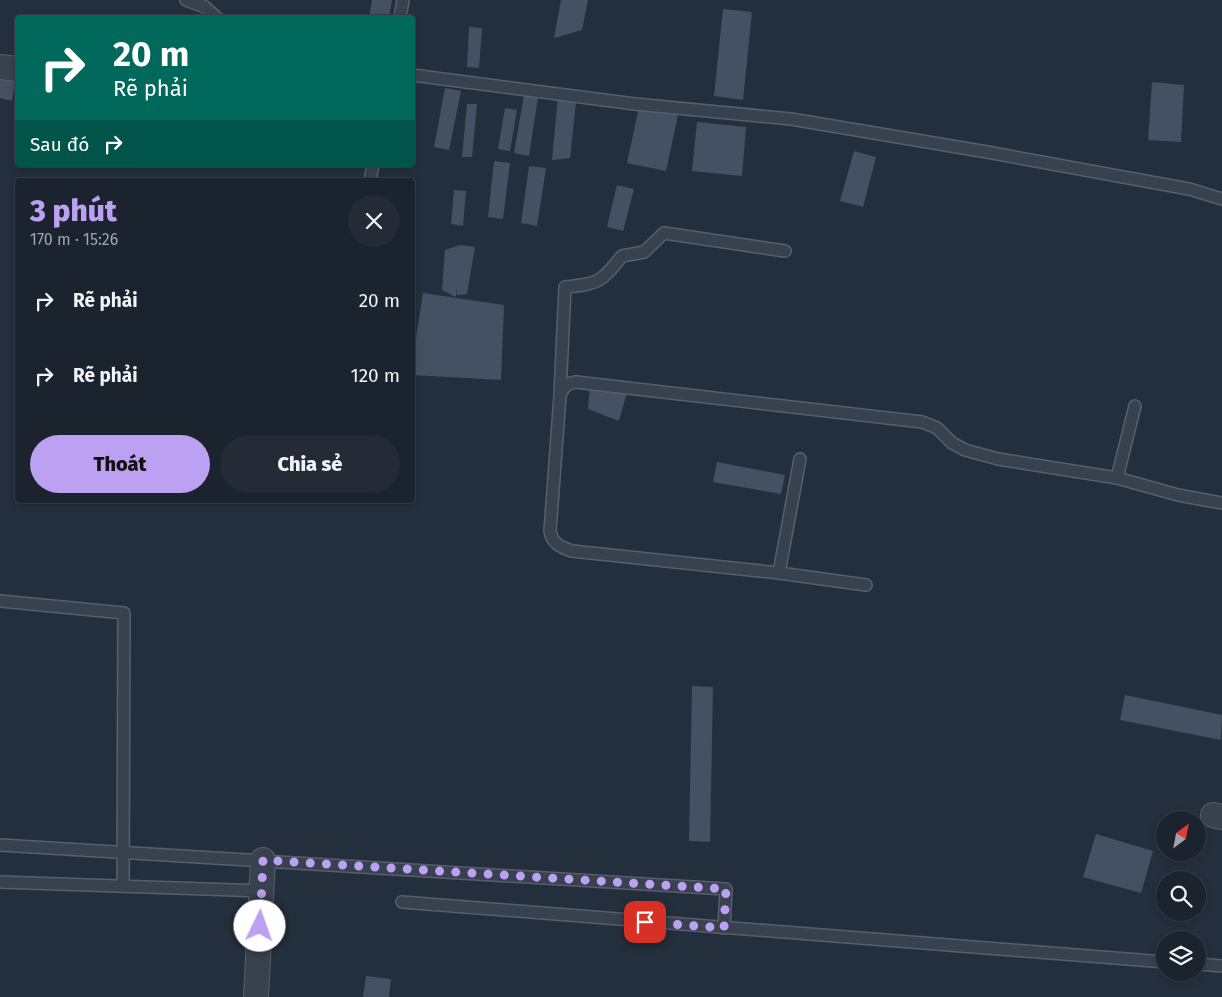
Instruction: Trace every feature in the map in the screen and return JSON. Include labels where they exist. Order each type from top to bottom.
[{"type":"street","points":[[0,67],[15,69]]},
{"type":"street","points":[[256,997],[263,860]]},
{"type":"lane","points":[[186,0],[205,8],[213,15]]},
{"type":"lane","points":[[400,15],[403,0]]},
{"type":"lane","points":[[415,75],[635,104],[791,119],[1189,189],[1222,199]]},
{"type":"lane","points":[[785,251],[664,233],[644,252],[622,256],[605,277],[588,285],[566,286],[551,538],[556,543],[572,551],[779,573],[866,585]]},
{"type":"lane","points":[[560,396],[566,386],[576,382],[922,422],[937,428],[958,447],[971,452],[998,459],[1117,478],[1178,495],[1222,504]]},
{"type":"lane","points":[[1117,478],[1135,406]]},
{"type":"lane","points":[[779,573],[800,459]]},
{"type":"lane","points":[[0,602],[124,613],[123,886]]},
{"type":"lane","points":[[0,845],[726,889],[724,928]]},
{"type":"lane","points":[[0,882],[262,891]]},
{"type":"lane","points":[[402,902],[1156,961]]},
{"type":"lane","points":[[1206,965],[1222,966]]},
{"type":"building","points":[[372,0],[392,0],[390,15],[370,15]]},
{"type":"building","points":[[561,0],[588,0],[582,30],[554,38]]},
{"type":"building","points":[[723,9],[752,12],[743,100],[714,96]]},
{"type":"building","points":[[469,27],[482,28],[479,68],[467,67]]},
{"type":"building","points":[[0,72],[15,75],[12,101],[0,98]]},
{"type":"building","points":[[1152,82],[1184,85],[1181,142],[1148,140]]},
{"type":"building","points":[[445,88],[461,91],[449,150],[434,147]]},
{"type":"building","points":[[524,95],[538,97],[529,156],[514,153]]},
{"type":"building","points":[[558,95],[576,102],[570,158],[552,160]]},
{"type":"building","points":[[467,104],[477,104],[472,157],[462,157]]},
{"type":"building","points":[[639,107],[678,115],[666,171],[627,163]]},
{"type":"building","points":[[505,108],[517,110],[510,151],[498,149]]},
{"type":"building","points":[[697,122],[746,127],[742,176],[692,171]]},
{"type":"building","points":[[854,151],[876,157],[863,207],[840,201]]},
{"type":"building","points":[[494,161],[510,163],[503,219],[488,217]]},
{"type":"building","points":[[529,166],[546,168],[537,226],[521,223]]},
{"type":"building","points":[[617,185],[634,189],[623,231],[607,227]]},
{"type":"building","points":[[454,190],[466,191],[463,226],[451,224]]},
{"type":"building","points":[[460,245],[475,247],[467,294],[457,295],[457,288],[456,297],[442,290],[445,250]]},
{"type":"building","points":[[423,293],[504,305],[501,380],[415,375],[415,345]]},
{"type":"building","points":[[590,385],[627,392],[619,421],[588,409]]},
{"type":"building","points":[[717,462],[785,475],[781,494],[713,482]]},
{"type":"building","points":[[692,686],[713,687],[710,842],[689,841]]},
{"type":"building","points":[[1125,695],[1222,715],[1221,740],[1120,720]]},
{"type":"building","points":[[1096,834],[1153,851],[1141,893],[1083,877]]},
{"type":"building","points":[[366,976],[391,979],[389,997],[363,997]]},
{"type":"route","points":[[260,926],[263,860],[726,889],[724,928],[645,922]]}]
